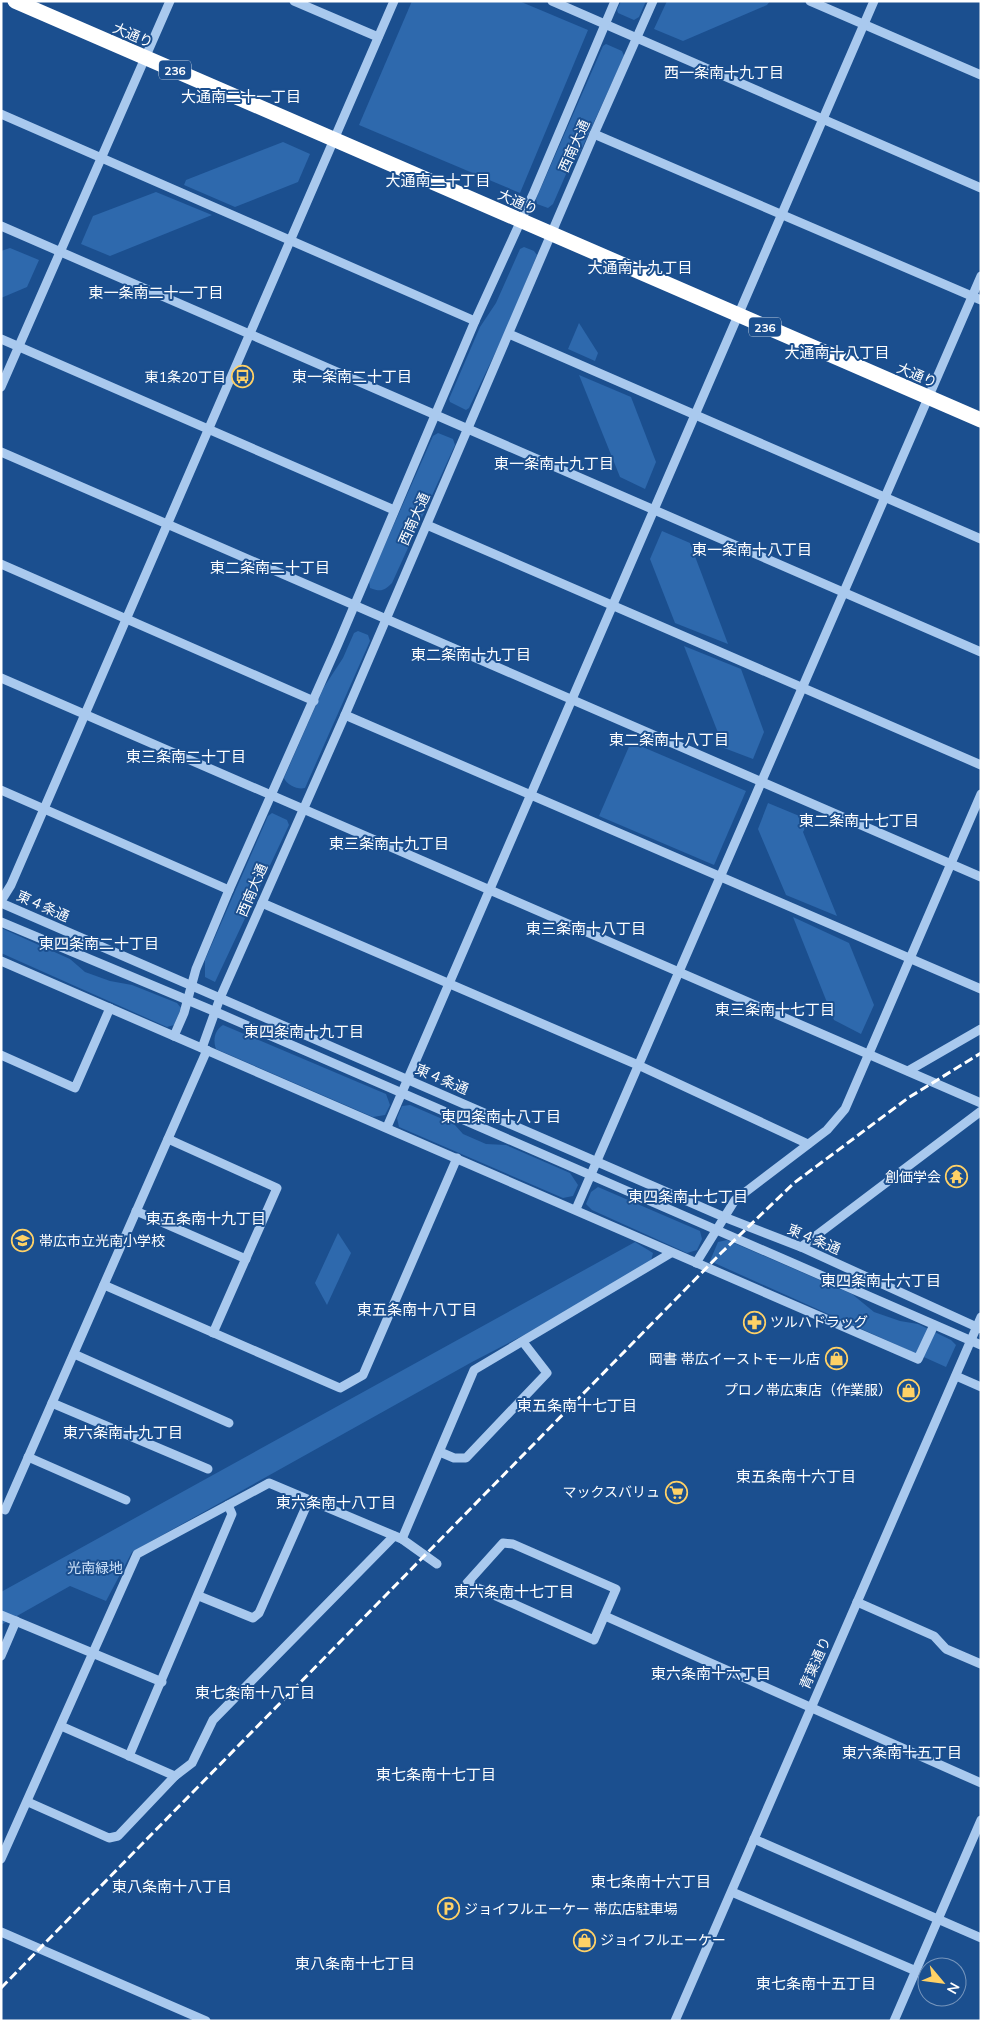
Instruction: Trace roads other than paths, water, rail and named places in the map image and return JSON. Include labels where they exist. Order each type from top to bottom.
[{"type":"highway","name":"大通り","points":[[15,1],[981,420]]},
{"type":"street","points":[[1,387],[100,157],[170,1]]},
{"type":"street","points":[[294,1],[378,37]]},
{"type":"street","points":[[1,902],[44,809],[168,525],[394,1]]},
{"type":"street","points":[[552,1],[981,188]]},
{"type":"street","name":"西南大通","points":[[174,1036],[188,1001],[191,985],[229,890],[314,701],[435,414],[521,221],[615,1]]},
{"type":"street","name":"西南大通","points":[[5,1510],[168,1139],[205,1049],[220,998],[345,715],[594,134],[654,1]]},
{"type":"street","points":[[810,1],[981,74]]},
{"type":"street","points":[[387,1127],[874,1]]},
{"type":"street","points":[[1,114],[475,321]]},
{"type":"street","points":[[594,134],[981,300]]},
{"type":"street","points":[[1,226],[654,508],[981,652]]},
{"type":"street","points":[[576,1209],[981,276]]},
{"type":"street","points":[[509,334],[694,416],[981,539]]},
{"type":"street","points":[[1,339],[394,510]]},
{"type":"street","points":[[1,452],[981,877]]},
{"type":"street","points":[[427,525],[981,765]]},
{"type":"street","points":[[1,564],[314,701]]},
{"type":"street","points":[[1,678],[981,1103]]},
{"type":"street","points":[[345,715],[981,990]]},
{"type":"street","points":[[1,790],[229,890]]},
{"type":"street","points":[[696,1263],[735,1200],[827,1130],[845,1108],[870,1055],[981,794]]},
{"type":"street","name":"東４条通","points":[[1,902],[724,1217],[801,1247],[979,1328]]},
{"type":"street","points":[[262,903],[638,1065],[808,1144]]},
{"type":"street","points":[[1,922],[216,1012],[981,1345]]},
{"type":"street","points":[[1,961],[918,1359],[934,1325]]},
{"type":"street","points":[[1,1056],[75,1088],[110,1008]]},
{"type":"street","points":[[908,1071],[981,1028]]},
{"type":"street","points":[[801,1247],[981,1111]]},
{"type":"street","points":[[168,1139],[277,1188],[213,1333]]},
{"type":"street","points":[[104,1286],[340,1388],[363,1375],[457,1158]]},
{"type":"street","points":[[136,1211],[246,1259]]},
{"type":"street","points":[[28,1802],[109,1838],[118,1836],[175,1776],[192,1763],[213,1720],[398,1537],[440,1452],[474,1370],[671,1253]]},
{"type":"street","name":"青葉通り","points":[[675,2021],[810,1707],[971,1341],[979,1328],[981,1317]]},
{"type":"street","points":[[440,1452],[454,1458],[466,1458],[547,1373],[523,1342]]},
{"type":"street","points":[[74,1354],[229,1423]]},
{"type":"street","points":[[956,1376],[981,1386]]},
{"type":"street","points":[[52,1403],[208,1469]]},
{"type":"street","points":[[28,1457],[126,1500]]},
{"type":"street","points":[[2,1855],[28,1802],[137,1554],[268,1483],[398,1537],[437,1564]]},
{"type":"street","points":[[199,1596],[253,1618],[259,1613],[309,1500]]},
{"type":"street","points":[[129,1756],[199,1596],[232,1514],[228,1505]]},
{"type":"street","points":[[502,1543],[512,1544],[616,1589],[606,1616],[594,1640],[467,1583],[502,1543]]},
{"type":"street","points":[[857,1602],[934,1636],[946,1649],[981,1664]]},
{"type":"street","points":[[1,1615],[162,1682]]},
{"type":"street","points":[[606,1616],[981,1782]]},
{"type":"street","points":[[1,1656],[4,1643],[16,1621]]},
{"type":"street","points":[[60,1726],[175,1776]]},
{"type":"street","points":[[894,2021],[981,1820]]},
{"type":"street","points":[[754,1839],[981,1938]]},
{"type":"street","points":[[732,1892],[916,1971]]},
{"type":"street","points":[[1,1932],[206,2021]]},
{"type":"railway","points":[[1,1988],[721,1253],[794,1183],[908,1098],[981,1053]]},
{"type":"place","name":"東1条20丁目","points":[[242,377]]},
{"type":"place","name":"創価学会","points":[[957,1177]]},
{"type":"place","name":"帯広市立光南小学校","points":[[23,1241]]},
{"type":"place","name":"ツルハドラッグ","points":[[754,1322]]},
{"type":"place","name":"岡書 帯広イーストモール店","points":[[836,1359]]},
{"type":"place","name":"プロノ帯広東店（作業服）","points":[[908,1390]]},
{"type":"place","name":"マックスバリュ","points":[[676,1492]]},
{"type":"place","name":"ジョイフルエーケー 帯広店駐車場","points":[[448,1909]]},
{"type":"place","name":"ジョイフルエーケー","points":[[584,1940]]},
{"type":"district","name":"西一条南十九丁目","points":[[724,72]]},
{"type":"district","name":"大通南二十一丁目","points":[[241,96]]},
{"type":"district","name":"大通南二十丁目","points":[[438,180]]},
{"type":"district","name":"大通南十九丁目","points":[[640,267]]},
{"type":"district","name":"東一条南二十一丁目","points":[[156,292]]},
{"type":"district","name":"大通南十八丁目","points":[[837,352]]},
{"type":"district","name":"東一条南二十丁目","points":[[352,376]]},
{"type":"district","name":"東一条南十九丁目","points":[[554,463]]},
{"type":"district","name":"東一条南十八丁目","points":[[752,549]]},
{"type":"district","name":"東二条南二十丁目","points":[[270,567]]},
{"type":"district","name":"東二条南十九丁目","points":[[471,654]]},
{"type":"district","name":"東二条南十八丁目","points":[[669,739]]},
{"type":"district","name":"東三条南二十丁目","points":[[186,756]]},
{"type":"district","name":"東二条南十七丁目","points":[[859,820]]},
{"type":"district","name":"東三条南十九丁目","points":[[389,843]]},
{"type":"district","name":"東三条南十八丁目","points":[[586,928]]},
{"type":"district","name":"東四条南二十丁目","points":[[99,943]]},
{"type":"district","name":"東三条南十七丁目","points":[[775,1009]]},
{"type":"district","name":"東四条南十九丁目","points":[[304,1031]]},
{"type":"district","name":"東四条南十八丁目","points":[[501,1116]]},
{"type":"district","name":"東四条南十七丁目","points":[[688,1196]]},
{"type":"district","name":"東五条南十九丁目","points":[[206,1218]]},
{"type":"district","name":"東四条南十六丁目","points":[[881,1280]]},
{"type":"district","name":"東五条南十八丁目","points":[[417,1309]]},
{"type":"district","name":"東五条南十七丁目","points":[[577,1405]]},
{"type":"district","name":"東六条南十九丁目","points":[[123,1432]]},
{"type":"district","name":"東五条南十六丁目","points":[[796,1476]]},
{"type":"district","name":"東六条南十八丁目","points":[[336,1502]]},
{"type":"district","name":"東六条南十七丁目","points":[[514,1591]]},
{"type":"district","name":"東六条南十六丁目","points":[[711,1673]]},
{"type":"district","name":"東七条南十八丁目","points":[[255,1692]]},
{"type":"district","name":"東六条南十五丁目","points":[[902,1752]]},
{"type":"district","name":"東七条南十七丁目","points":[[436,1774]]},
{"type":"district","name":"東七条南十六丁目","points":[[651,1881]]},
{"type":"district","name":"東八条南十八丁目","points":[[172,1886]]},
{"type":"district","name":"東八条南十七丁目","points":[[355,1963]]},
{"type":"district","name":"東七条南十五丁目","points":[[816,1983]]},
{"type":"park label","name":"光南緑地","points":[[95,1568]]}]
